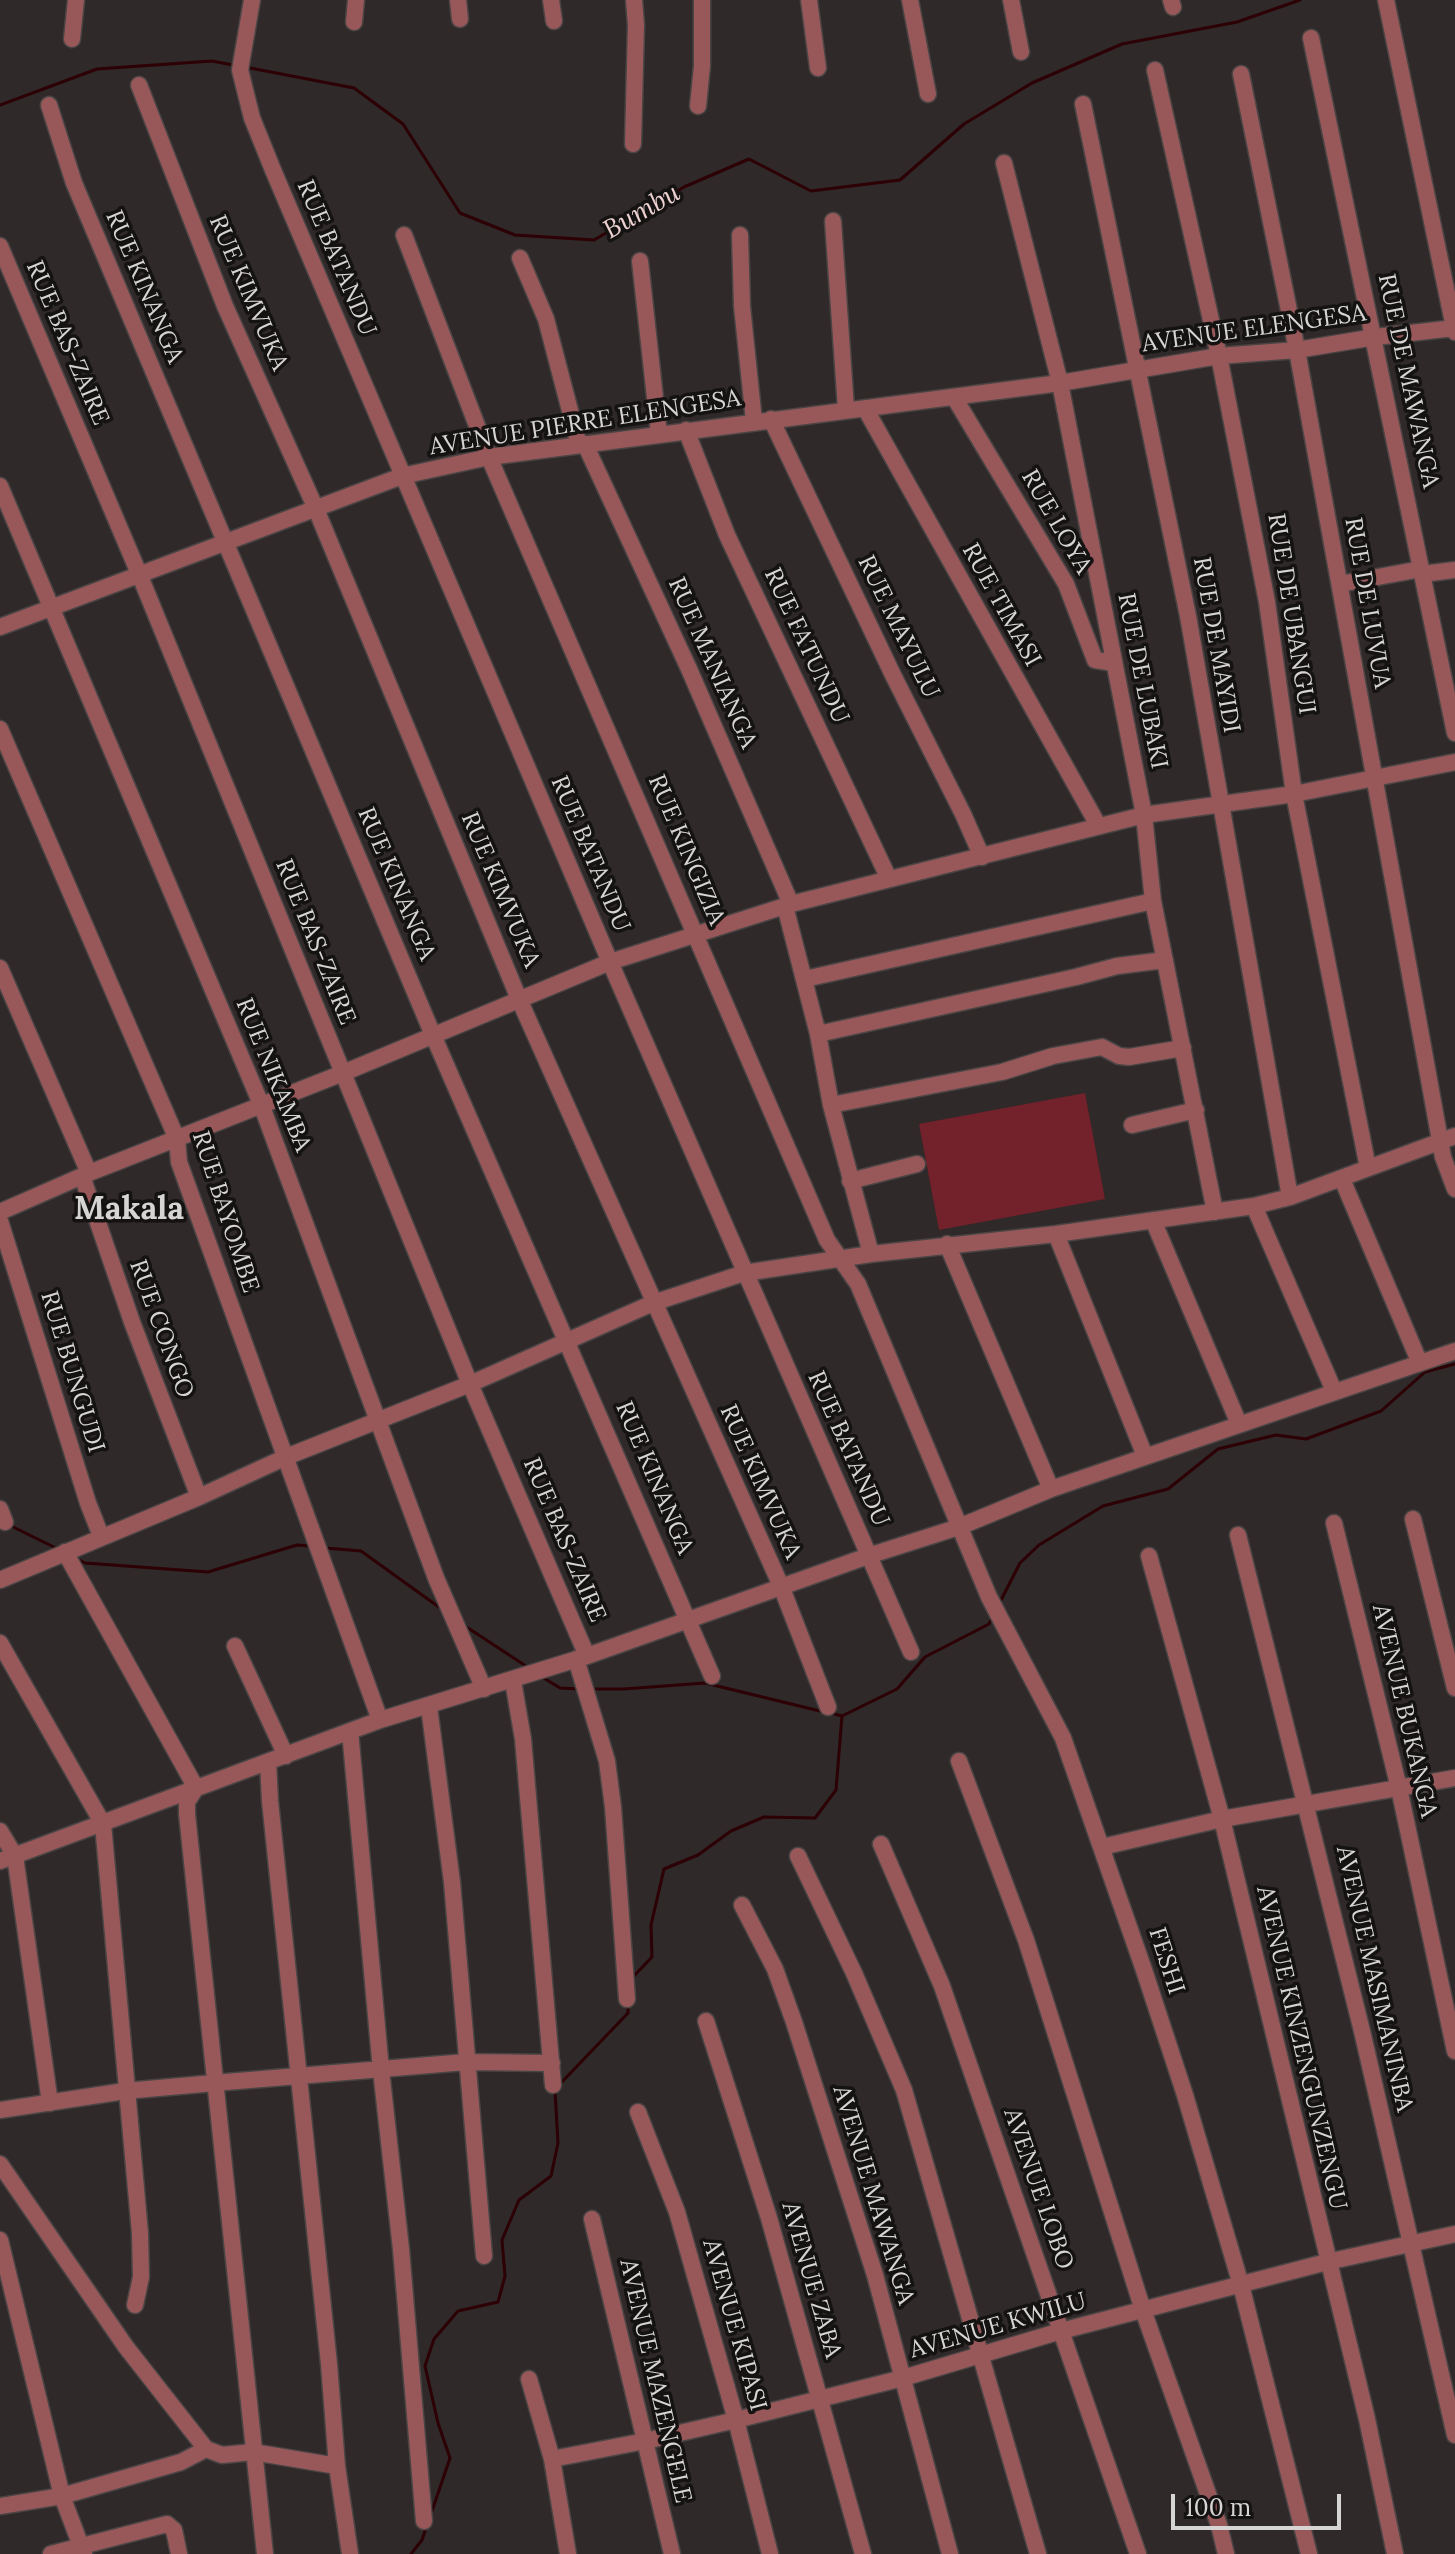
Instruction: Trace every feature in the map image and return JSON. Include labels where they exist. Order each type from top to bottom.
[{"type":"street","points":[[72,39],[76,0]]},
{"type":"street","name":"RUE BATANDU","points":[[252,0],[241,65],[252,118],[610,962],[911,1652]]},
{"type":"street","points":[[354,22],[356,0]]},
{"type":"street","points":[[458,0],[460,19]]},
{"type":"street","points":[[551,0],[554,21]]},
{"type":"street","points":[[633,144],[634,0]]},
{"type":"street","points":[[698,106],[702,66],[702,0]]},
{"type":"street","points":[[809,0],[818,68]]},
{"type":"street","points":[[910,0],[928,94]]},
{"type":"street","points":[[1011,0],[1021,52]]},
{"type":"street","points":[[1386,0],[1455,329]]},
{"type":"street","name":"RUE DE MAWANGA","points":[[1311,38],[1455,733]]},
{"type":"street","name":"RUE DE UBANGUI","points":[[1155,70],[1219,356],[1267,602],[1294,794],[1368,1168]]},
{"type":"street","name":"RUE DE LUVUA","points":[[1241,74],[1297,350],[1374,780],[1448,1138],[1447,1170],[1455,1189]]},
{"type":"street","name":"RUE KIMVUKA","points":[[139,85],[225,306],[316,509],[519,999],[781,1586],[828,1707]]},
{"type":"street","name":"RUE DE MAYIDI","points":[[1083,104],[1140,369],[1188,616],[1290,1197]]},
{"type":"street","name":"RUE KINANGA","points":[[49,105],[74,183],[433,1035],[712,1676]]},
{"type":"street","name":"RUE DE LUBAKI","points":[[1004,163],[1060,383],[1144,815],[1153,901],[1215,1212]]},
{"type":"street","points":[[833,221],[846,409]]},
{"type":"street","name":"RUE KINGIZIA","points":[[404,235],[489,457],[827,1240],[858,1284],[959,1527]]},
{"type":"street","name":"RUE MAYULU","points":[[740,235],[742,306],[762,420],[982,857]]},
{"type":"street","name":"RUE BAS-ZAIRE","points":[[0,246],[140,576],[582,1658],[607,1761],[627,1999]]},
{"type":"street","name":"RUE MANIANGA","points":[[520,258],[546,319],[582,445],[695,684],[788,905],[831,1105],[871,1254]]},
{"type":"street","points":[[640,261],[659,434]]},
{"type":"street","name":"AVENUE ELENGESA","points":[[1060,383],[1219,356],[1297,350],[1375,337],[1455,329]]},
{"type":"street","name":"AVENUE PIERRE ELENGESA","points":[[0,627],[402,476],[489,457],[1060,383]]},
{"type":"street","name":"RUE LOYA","points":[[954,397],[1066,584],[1095,660],[1114,663]]},
{"type":"street","name":"RUE TIMASI","points":[[865,408],[1098,825]]},
{"type":"street","name":"RUE FATUNDU","points":[[686,430],[727,535],[889,879]]},
{"type":"street","name":"RUE NIKAMBA","points":[[0,486],[261,1104],[436,1578],[484,1689]]},
{"type":"street","points":[[1340,584],[1455,570]]},
{"type":"street","name":"RUE BAYOMBE","points":[[0,729],[177,1139],[179,1162],[380,1720]]},
{"type":"street","points":[[0,1212],[610,962],[788,905],[1144,815],[1294,794],[1455,762]]},
{"type":"street","points":[[805,979],[1153,901]]},
{"type":"street","points":[[818,1034],[1117,966],[1165,960]]},
{"type":"street","name":"RUE CONGO","points":[[0,968],[86,1175],[132,1322],[199,1497]]},
{"type":"street","points":[[831,1105],[1002,1072],[1053,1056],[1102,1047],[1119,1056],[1129,1057],[1183,1048]]},
{"type":"street","points":[[1132,1125],[1196,1110]]},
{"type":"street","points":[[0,1580],[286,1457],[569,1343],[653,1303],[744,1273],[1254,1206],[1342,1179],[1448,1138]]},
{"type":"street","points":[[850,1181],[917,1164]]},
{"type":"street","points":[[1342,1179],[1419,1361]]},
{"type":"street","points":[[1254,1206],[1334,1391]]},
{"type":"street","points":[[1153,1220],[1239,1424]]},
{"type":"street","name":"RUE BUNGUDI","points":[[0,1221],[101,1536]]},
{"type":"street","points":[[1056,1234],[1145,1456]]},
{"type":"street","points":[[947,1244],[1051,1489]]},
{"type":"street","points":[[7,1858],[380,1720],[582,1658],[688,1618],[959,1527],[1051,1489],[1455,1351]]},
{"type":"street","points":[[1413,1519],[1455,1688]]},
{"type":"street","name":"AVENUE BUKANGA","points":[[1334,1523],[1373,1674],[1455,2051]]},
{"type":"street","name":"FESHI","points":[[959,1527],[989,1597],[1063,1738],[1102,1847],[1185,2095],[1241,2285],[1309,2554]]},
{"type":"street","name":"AVENUE MASIMANINBA","points":[[1238,1535],[1308,1805],[1455,2435]]},
{"type":"street","points":[[65,1552],[196,1788]]},
{"type":"street","name":"AVENUE KINZENGUNZENGU","points":[[1149,1556],[1222,1819],[1367,2419],[1395,2554]]},
{"type":"street","points":[[0,1643],[103,1824],[140,2233],[141,2277],[135,2305]]},
{"type":"street","points":[[235,1646],[286,1756]]},
{"type":"street","points":[[513,1681],[523,1739],[553,2085]]},
{"type":"street","points":[[429,1707],[452,1882],[484,2256]]},
{"type":"street","points":[[350,1731],[401,2249],[424,2521]]},
{"type":"street","points":[[959,1761],[1026,1940],[1143,2310],[1219,2525],[1226,2554]]},
{"type":"street","points":[[268,1762],[337,2466],[350,2554]]},
{"type":"street","points":[[1102,1847],[1222,1819],[1455,1778]]},
{"type":"street","points":[[196,1788],[186,1808],[265,2554]]},
{"type":"street","points":[[0,1831],[50,2103]]},
{"type":"street","name":"AVENUE LOBO","points":[[881,1844],[942,1986],[1138,2554]]},
{"type":"street","points":[[798,1856],[854,1973],[904,2090],[1038,2554]]},
{"type":"street","name":"AVENUE MAWANGA","points":[[742,1905],[775,1969],[794,2022],[875,2275],[950,2554]]},
{"type":"street","name":"AVENUE ZABA","points":[[706,2021],[737,2113],[821,2398],[863,2554]]},
{"type":"street","points":[[0,2110],[125,2091],[214,2083],[466,2062],[552,2063]]},
{"type":"street","name":"AVENUE KIPASI","points":[[638,2112],[677,2212],[770,2554]]},
{"type":"street","points":[[0,2164],[126,2347],[206,2449],[222,2455],[253,2452],[337,2466]]},
{"type":"street","name":"AVENUE MAZENGELE","points":[[592,2219],[672,2554]]},
{"type":"street","name":"AVENUE KWILU","points":[[552,2459],[736,2420],[903,2378],[1061,2331],[1327,2262],[1455,2234]]},
{"type":"street","points":[[0,2240],[62,2496],[82,2550]]},
{"type":"street","points":[[529,2379],[552,2459],[568,2554]]},
{"type":"street","points":[[0,2506],[62,2496],[181,2462],[206,2449]]},
{"type":"street","points":[[51,2554],[82,2550],[167,2524],[174,2530],[179,2554]]},
{"type":"shaded area","points":[[1085,1093],[1105,1199],[939,1230],[919,1124]]},
{"type":"waterway","name":"Bumbu","points":[[245,67],[354,88],[403,124],[460,213],[515,235],[594,240],[684,187],[749,159],[811,191],[900,180],[964,124],[1032,83],[1122,44],[1237,22],[1300,0]]},
{"type":"waterway","name":"Bumbu","points":[[0,105],[97,69],[212,61],[233,65]]},
{"type":"waterway","points":[[1000,1602],[1020,1563],[1039,1545],[1103,1506],[1168,1489],[1218,1449],[1276,1435],[1306,1439],[1381,1411],[1425,1372],[1455,1364]]},
{"type":"waterway","points":[[11,1526],[58,1549]]},
{"type":"waterway","points":[[75,1558],[85,1563],[208,1572],[297,1545],[310,1546]]},
{"type":"waterway","points":[[326,1548],[361,1551],[443,1610]]},
{"type":"waterway","points":[[831,1713],[842,1716],[897,1689],[925,1657],[989,1624],[993,1616]]},
{"type":"waterway","points":[[465,1626],[529,1668]]},
{"type":"waterway","points":[[542,1677],[560,1688],[579,1689]]},
{"type":"waterway","points":[[591,1689],[705,1683],[824,1712]]},
{"type":"waterway","points":[[632,1978],[652,1957],[651,1925],[664,1869],[698,1855],[731,1831],[764,1817],[815,1818],[836,1790],[842,1716]]},
{"type":"waterway","points":[[559,2085],[628,2013],[628,2004]]},
{"type":"waterway","points":[[431,2514],[450,2458],[438,2423],[425,2366],[434,2339],[458,2311],[498,2302],[505,2276],[502,2240],[519,2200],[551,2176],[558,2143],[555,2091]]},
{"type":"waterway","points":[[411,2554],[422,2540],[427,2525]]},
{"type":"district","name":"Makala","points":[[129,1210]]}]
